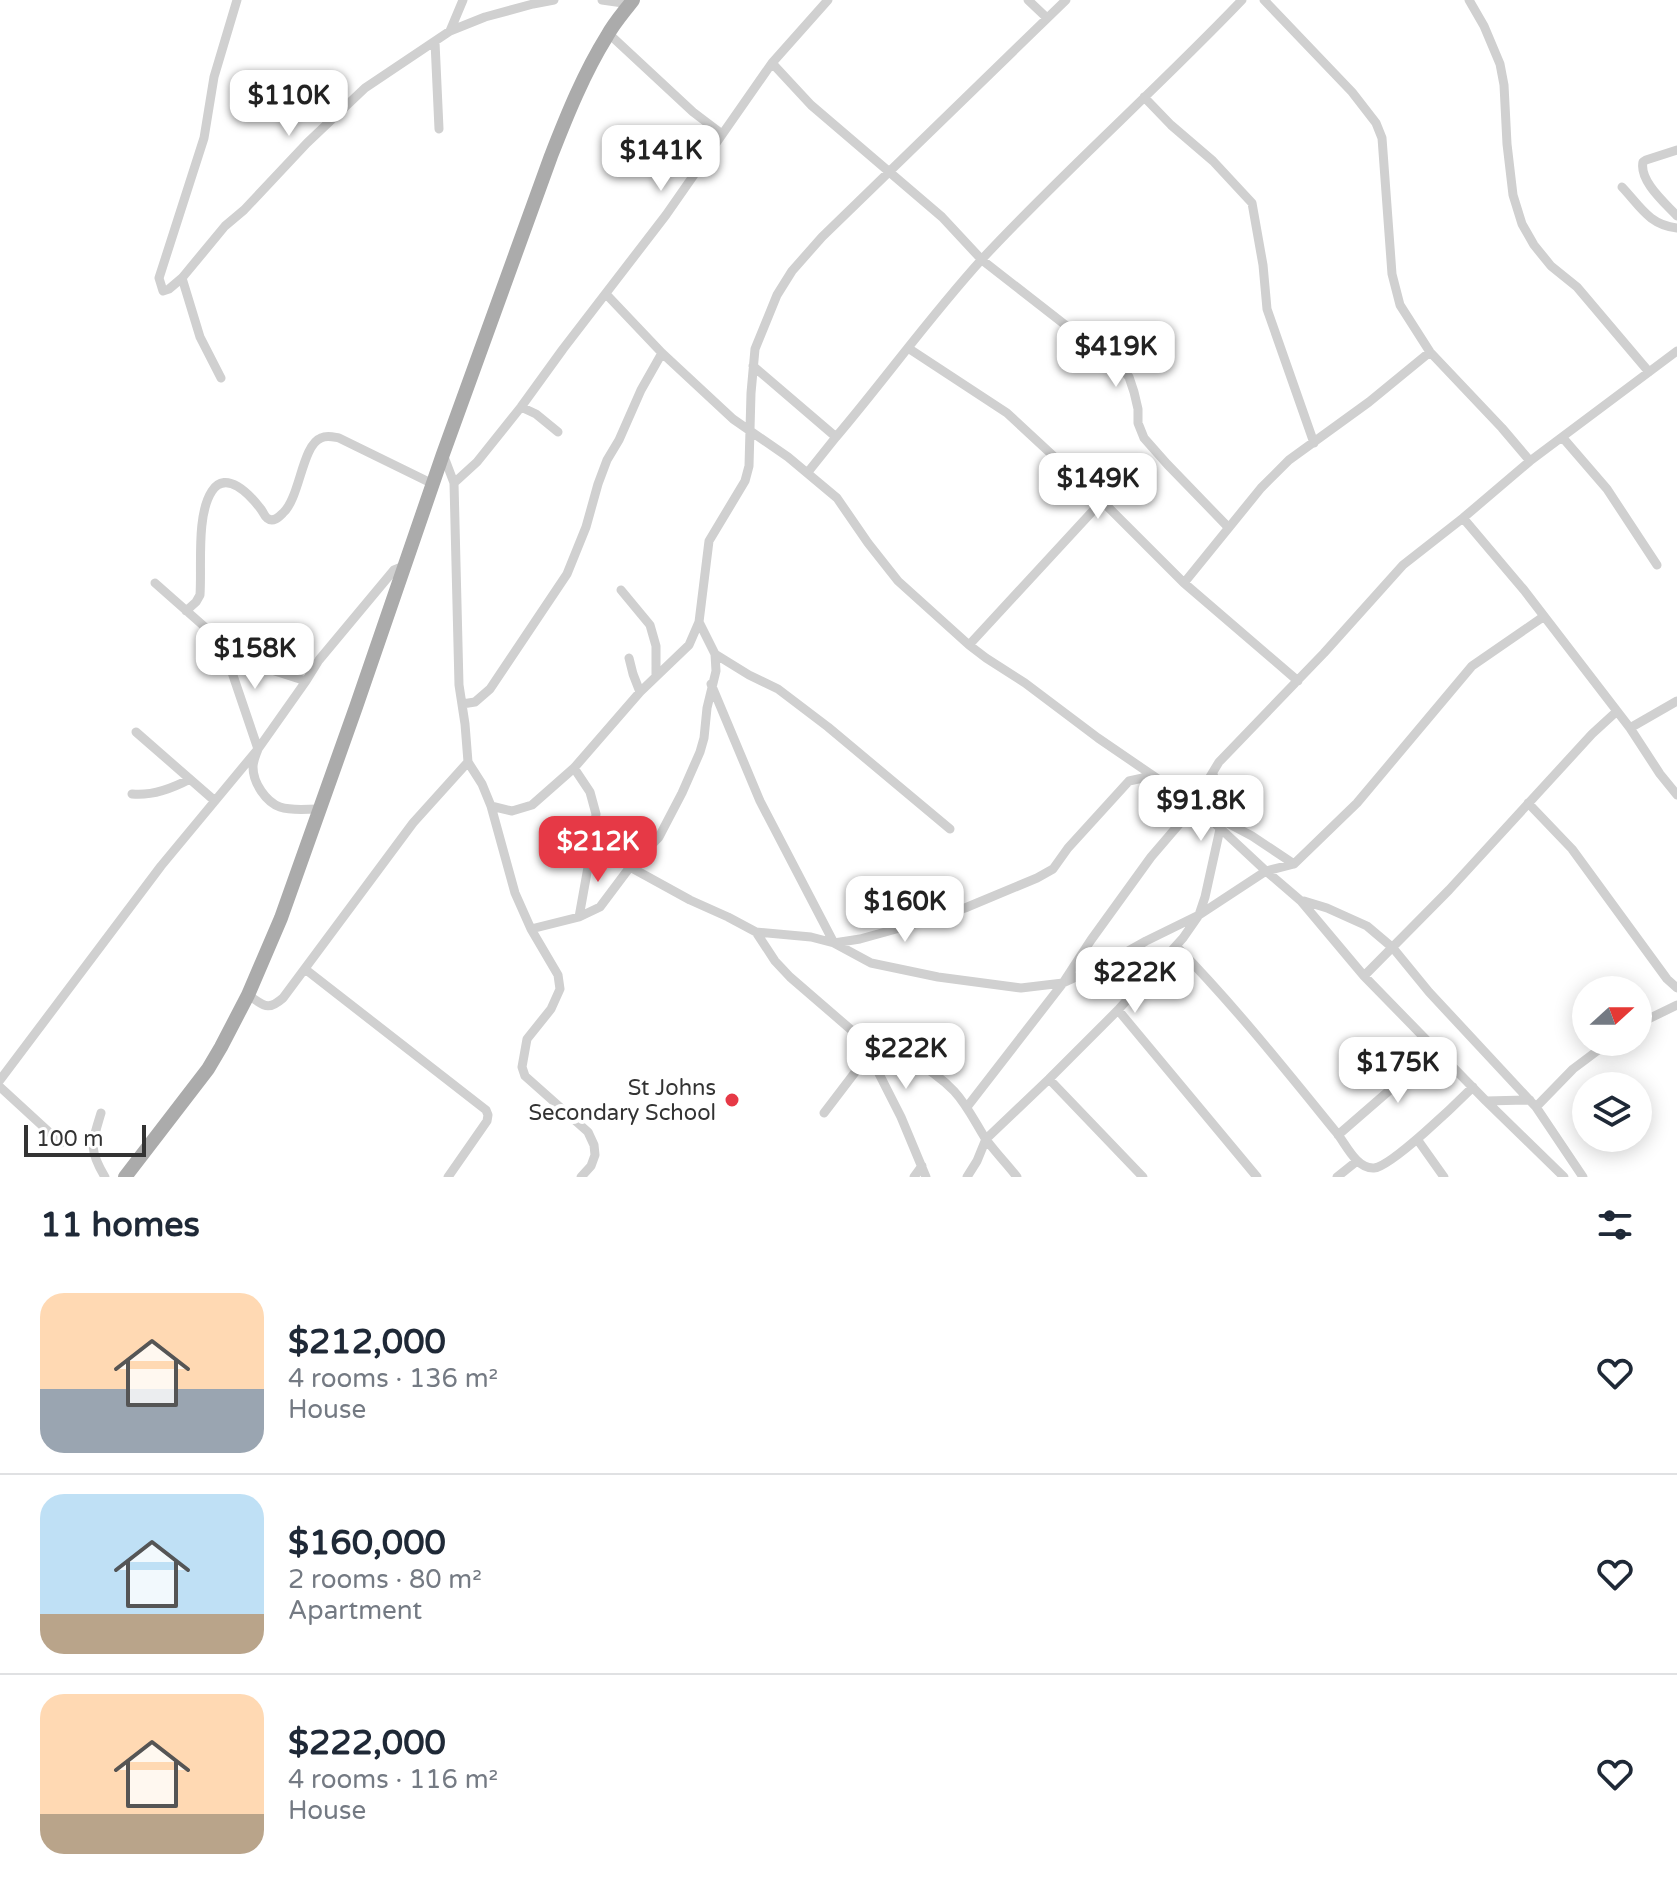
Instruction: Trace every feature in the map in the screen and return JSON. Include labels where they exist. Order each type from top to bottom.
[{"type":"main road","points":[[125,1177],[208,1069],[248,995],[281,918],[551,156],[567,115],[608,33],[631,2]]},
{"type":"street","points":[[237,0],[214,77],[204,138],[159,278],[163,291],[182,278],[225,226],[360,92],[450,31],[532,2],[554,0]]},
{"type":"street","points":[[450,31],[463,0]]},
{"type":"street","points":[[602,0],[631,2]]},
{"type":"street","points":[[454,483],[477,462],[521,407],[666,215],[772,63],[828,0]]},
{"type":"street","points":[[1028,0],[1047,18]]},
{"type":"street","points":[[491,806],[512,811],[532,805],[574,768],[640,692],[689,645],[699,622],[709,541],[745,481],[749,466],[755,349],[777,295],[792,271],[822,237],[1066,0]]},
{"type":"street","points":[[808,472],[982,260],[1242,0]]},
{"type":"street","points":[[1264,0],[1352,92],[1376,123],[1382,138],[1392,274],[1400,305],[1430,352],[1530,461]]},
{"type":"street","points":[[1469,0],[1500,64],[1513,195],[1522,224],[1551,266],[1577,287],[1649,372]]},
{"type":"street","points":[[608,33],[693,112],[722,134]]},
{"type":"street","points":[[435,42],[439,129]]},
{"type":"street","points":[[772,63],[811,105],[942,217],[982,260],[1123,370],[1129,377],[1144,438],[1228,527]]},
{"type":"street","points":[[1144,97],[1213,161],[1252,203],[1267,309],[1314,443]]},
{"type":"street","points":[[1677,150],[1646,160],[1642,169],[1644,178],[1677,216]]},
{"type":"street","points":[[1622,187],[1653,221],[1677,228]]},
{"type":"street","points":[[182,278],[196,325],[221,378]]},
{"type":"street","points":[[606,294],[662,353],[733,419],[808,472],[837,498],[898,581],[969,645],[1221,825],[1301,901],[1364,976],[1564,1177]]},
{"type":"street","points":[[908,348],[1007,413],[1184,583],[1298,681]]},
{"type":"street","points":[[967,1107],[1063,983],[1151,857],[1187,815],[1219,762],[1298,681],[1403,565],[1530,461],[1677,351]]},
{"type":"street","points":[[1184,583],[1261,488],[1289,460],[1369,402],[1430,352]]},
{"type":"street","points":[[462,704],[475,702],[490,689],[567,574],[607,460],[662,353]]},
{"type":"street","points":[[753,366],[836,437]]},
{"type":"street","points":[[521,407],[536,414],[558,432]]},
{"type":"street","points":[[186,611],[200,595],[201,524],[211,492],[217,486],[232,483],[252,498],[267,518],[276,519],[288,508],[312,445],[328,436],[339,438],[433,484]]},
{"type":"street","points":[[1563,438],[1607,489],[1657,565]]},
{"type":"street","points":[[443,454],[454,483],[459,685],[468,762],[491,806],[515,893],[531,929],[558,975],[560,989],[551,1009],[527,1039],[522,1067],[525,1076],[588,1132],[595,1155],[591,1166],[581,1177]]},
{"type":"street","points":[[969,645],[1102,501]]},
{"type":"street","points":[[1463,518],[1524,590],[1630,728],[1677,795]]},
{"type":"street","points":[[0,1080],[151,878],[258,749],[319,660],[394,570],[404,566]]},
{"type":"street","points":[[155,583],[222,643],[253,664],[306,681]]},
{"type":"street","points":[[621,590],[650,625],[656,646],[656,675]]},
{"type":"street","points":[[630,867],[756,932],[811,937],[834,943],[871,963],[938,977],[1021,988],[1063,983],[1199,915],[1266,871],[1294,864],[1357,803],[1472,666],[1543,617]]},
{"type":"street","points":[[531,929],[579,917],[600,907],[630,867],[659,837],[700,752],[716,671],[715,654],[699,622]]},
{"type":"street","points":[[222,643],[258,749],[253,772],[260,789],[276,806],[318,809]]},
{"type":"street","points":[[715,654],[778,689],[950,829]]},
{"type":"street","points":[[629,658],[640,692]]},
{"type":"street","points":[[711,684],[760,801],[834,943]]},
{"type":"street","points":[[1630,728],[1677,701]]},
{"type":"street","points":[[1364,976],[1616,712]]},
{"type":"street","points":[[136,732],[215,801]]},
{"type":"street","points":[[248,995],[267,1006],[274,1006],[283,998],[413,823],[468,762]]},
{"type":"street","points":[[574,768],[590,792],[596,814],[579,917]]},
{"type":"street","points":[[967,1177],[986,1139],[1118,1010],[1176,946],[1199,915],[1221,825],[1213,773]]},
{"type":"street","points":[[834,943],[925,921],[1037,878],[1053,869],[1129,781],[1152,776]]},
{"type":"street","points":[[132,794],[143,796],[190,779]]},
{"type":"street","points":[[1528,803],[1572,849],[1667,979],[1677,988]]},
{"type":"street","points":[[1221,825],[1252,836],[1294,864]]},
{"type":"street","points":[[1301,901],[1327,908],[1367,926],[1393,948],[1429,992],[1533,1103],[1583,1177]]},
{"type":"street","points":[[756,932],[790,977],[856,1034],[901,1117],[926,1177]]},
{"type":"street","points":[[1176,946],[1216,986],[1357,1161],[1370,1169],[1380,1167],[1417,1139],[1473,1087]]},
{"type":"street","points":[[305,969],[486,1110],[487,1121],[448,1177]]},
{"type":"street","points":[[1652,1017],[1677,1005]]},
{"type":"street","points":[[1118,1010],[1257,1177]]},
{"type":"street","points":[[856,1034],[876,1040],[913,1061],[953,1090],[986,1139],[1017,1177]]},
{"type":"street","points":[[1338,1135],[1436,1050]]},
{"type":"street","points":[[824,1113],[869,1054]]},
{"type":"street","points":[[1486,1101],[1533,1103],[1590,1056]]},
{"type":"street","points":[[1049,1079],[1143,1177]]},
{"type":"street","points":[[0,1087],[61,1143]]},
{"type":"street","points":[[101,1113],[92,1151],[105,1177]]},
{"type":"street","points":[[1417,1139],[1444,1177]]},
{"type":"street","points":[[1337,1177],[1357,1161]]},
{"type":"street","points":[[914,1177],[922,1166]]},
{"type":"place","name":"St Johns Secondary School","points":[[732,1100]]}]
